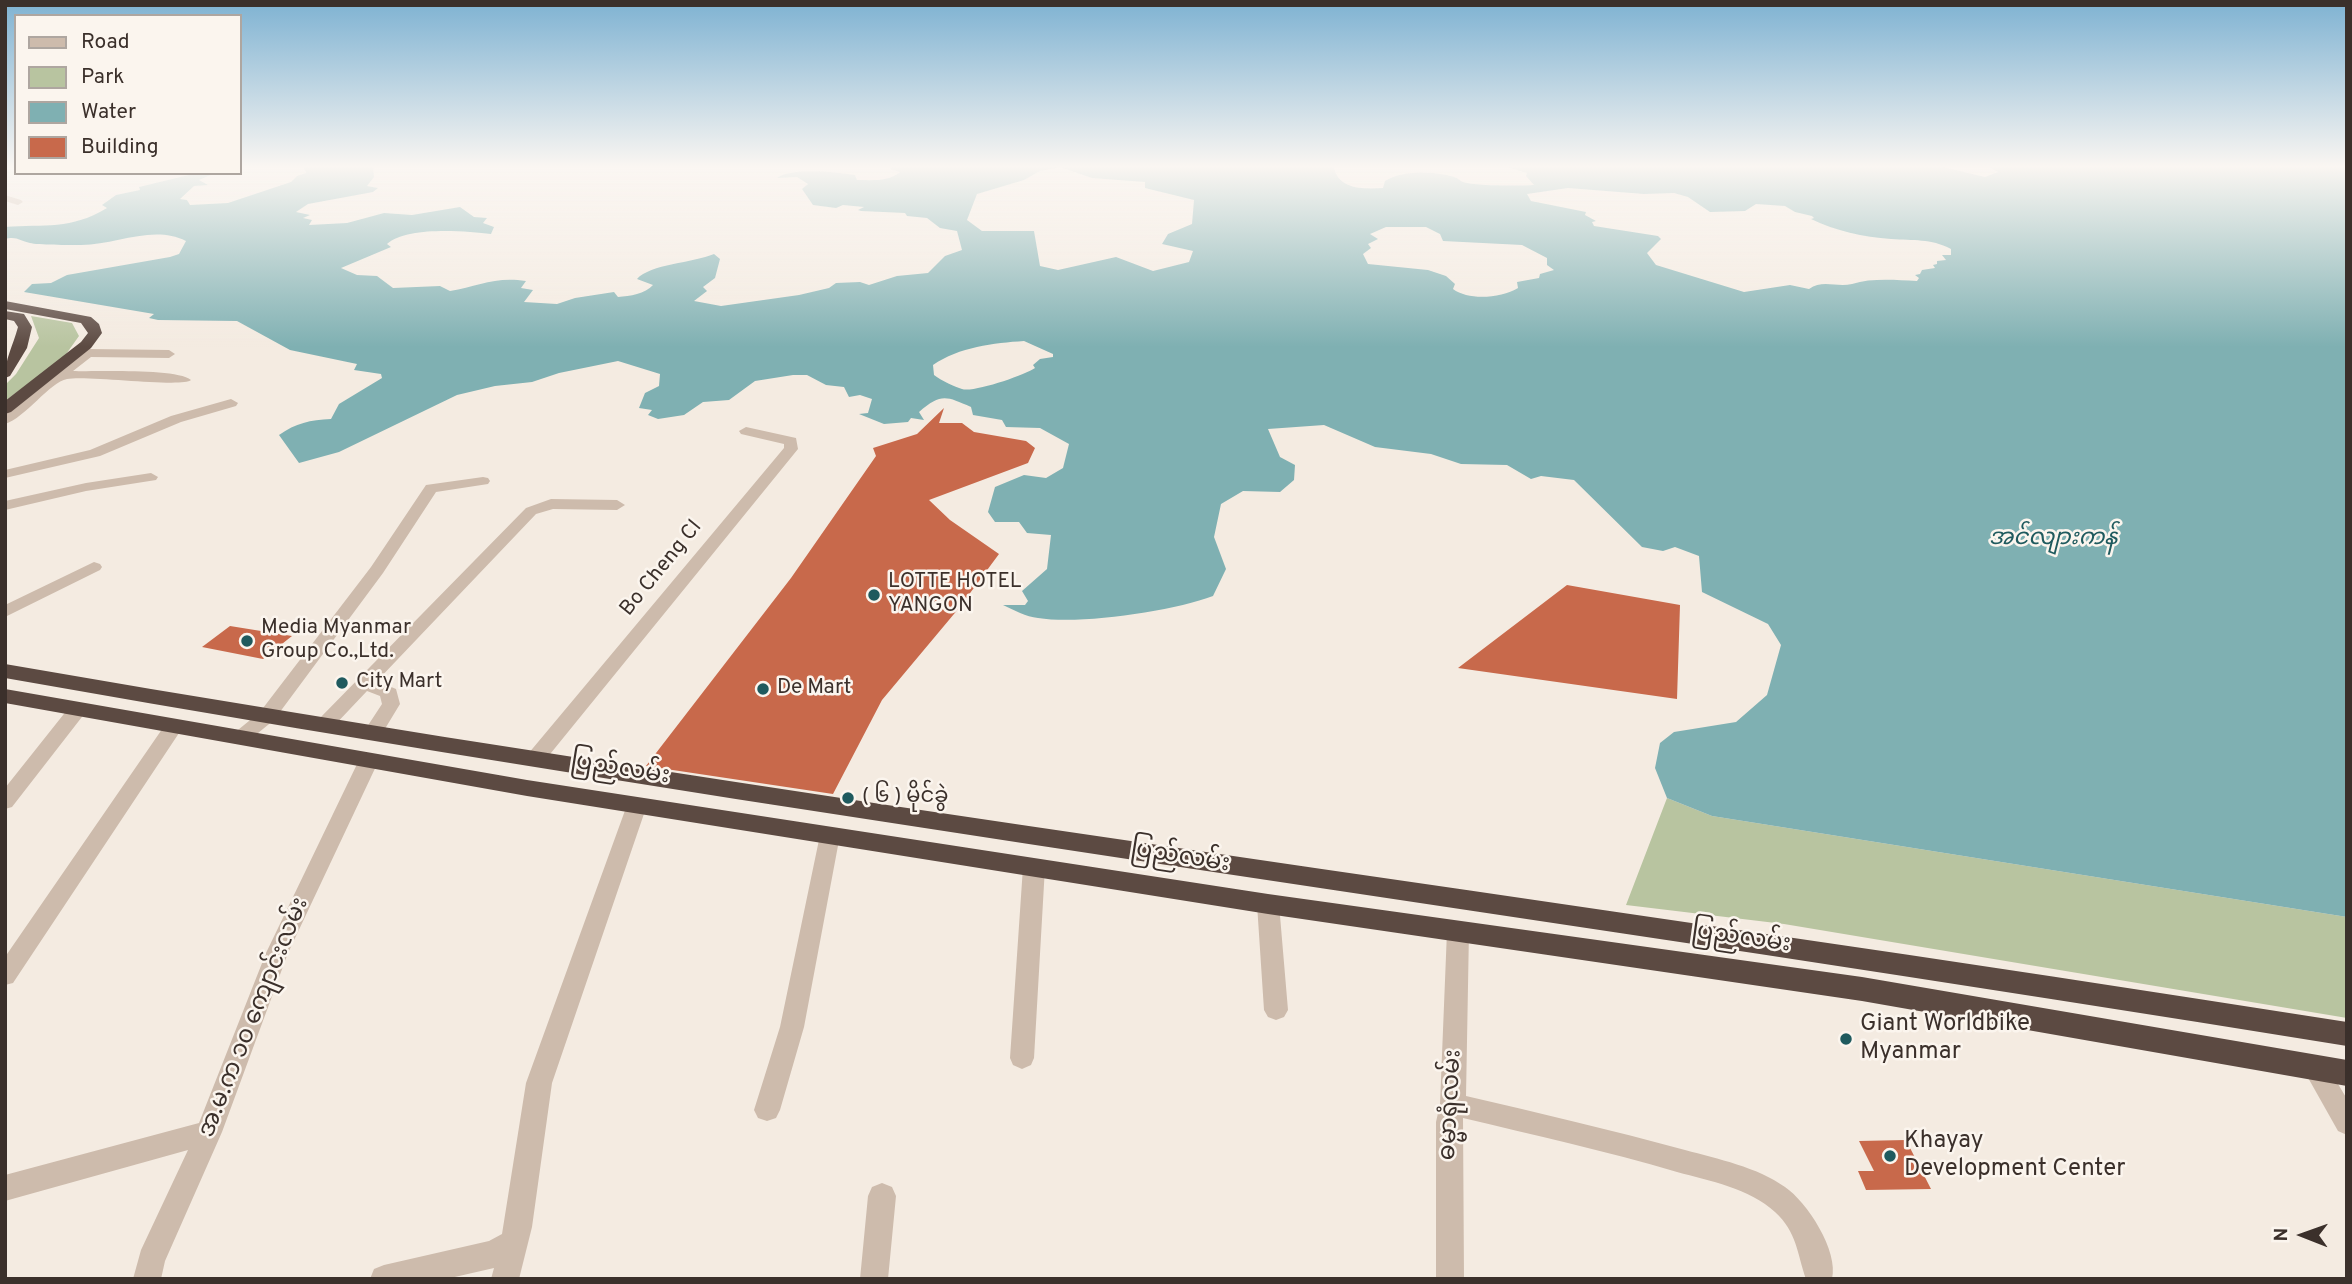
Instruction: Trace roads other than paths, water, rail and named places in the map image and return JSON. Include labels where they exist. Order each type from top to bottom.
[{"type":"highway","points":[[5,305],[86,320],[94,327],[95,333],[86,345],[5,409]]},
{"type":"highway","points":[[5,314],[19,317],[25,327],[20,348],[5,373]]},
{"type":"highway","name":"ပြည်လမ်း","points":[[5,671],[820,806],[1533,908],[2054,986],[2347,1034]]},
{"type":"highway","name":"ပြည်လမ်း","points":[[5,696],[637,805],[1268,904],[1863,989],[2347,1073]]},
{"type":"highway","points":[[369,760],[384,734]]},
{"type":"highway","points":[[818,833],[820,806]]},
{"type":"highway","points":[[1458,931],[1460,898]]},
{"type":"highway","points":[[1533,908],[1533,941]]},
{"type":"highway","points":[[2054,986],[2068,1024]]},
{"type":"street","points":[[5,420],[88,353],[169,354]]},
{"type":"street","points":[[42,379],[62,375],[147,376],[185,380]]},
{"type":"street","points":[[5,474],[95,453],[176,419],[231,402]]},
{"type":"street","name":"Bo Cheng Cl","points":[[535,759],[790,449],[791,441],[746,431]]},
{"type":"street","points":[[5,506],[86,487],[151,477]]},
{"type":"street","points":[[240,738],[267,716],[377,570],[431,488],[483,481]]},
{"type":"street","points":[[325,724],[531,511],[551,504],[617,505]]},
{"type":"street","points":[[5,612],[94,567]]},
{"type":"street","points":[[365,685],[389,692],[391,704],[384,734]]},
{"type":"street","points":[[5,803],[78,709]]},
{"type":"street","points":[[5,976],[174,726]]},
{"type":"street","name":"အ.မ.က ၁၀ ကျောင်းလမ်း","points":[[145,1277],[209,1132],[277,953],[369,760]]},
{"type":"street","points":[[505,1279],[515,1242],[539,1083],[637,805]]},
{"type":"street","points":[[767,1110],[792,1027],[818,833]]},
{"type":"street","points":[[1022,1058],[1034,867]]},
{"type":"street","points":[[1268,904],[1276,1010]]},
{"type":"street","name":"ဓမ္မာရုံလမ်း","points":[[1450,1279],[1449,1122],[1453,1104],[1458,931]]},
{"type":"street","points":[[2314,1068],[2347,1124]]},
{"type":"street","points":[[1453,1104],[1643,1150],[1758,1186],[1785,1203],[1802,1223],[1815,1245],[1819,1275]]},
{"type":"street","points":[[5,1188],[209,1132]]},
{"type":"street","points":[[874,1279],[882,1196]]},
{"type":"street","points":[[384,1279],[493,1254],[515,1242]]},
{"type":"water","name":"အင်လျားကန်","points":[[5,227],[494,227],[491,234],[437,231],[408,234],[387,244],[391,247],[341,268],[357,275],[377,276],[393,288],[440,286],[450,291],[496,281],[526,281],[521,288],[533,290],[524,302],[557,304],[575,298],[614,292],[618,297],[637,294],[653,285],[637,279],[643,274],[714,254],[720,259],[715,278],[703,287],[707,291],[694,301],[721,306],[799,295],[829,288],[836,283],[860,282],[869,285],[897,276],[928,273],[945,256],[962,250],[957,231],[939,227],[976,227],[982,231],[1034,231],[1040,266],[1058,270],[1116,257],[1153,271],[1189,262],[1193,251],[1162,244],[1168,234],[1185,227],[1600,227],[1658,236],[1661,239],[1647,253],[1656,265],[1744,292],[1790,285],[1809,289],[1825,284],[1846,285],[1875,280],[1917,281],[1919,278],[1915,275],[1922,270],[1935,268],[1933,265],[1937,264],[1937,261],[1946,260],[1942,255],[1951,255],[1951,249],[1936,243],[1870,237],[1831,227],[2347,227],[2347,917],[1712,816],[1667,798],[1655,768],[1660,743],[1674,732],[1736,722],[1767,695],[1781,645],[1768,624],[1702,592],[1699,556],[1675,547],[1663,551],[1642,547],[1574,480],[1541,476],[1531,479],[1507,465],[1461,464],[1431,454],[1375,447],[1324,425],[1268,429],[1280,457],[1295,465],[1294,480],[1280,492],[1243,491],[1221,504],[1214,537],[1226,569],[1213,596],[1175,607],[1102,618],[1056,620],[1034,617],[1003,605],[1025,605],[1028,601],[1022,591],[1047,569],[1051,535],[1027,533],[1019,522],[995,522],[988,512],[995,487],[1024,475],[1046,478],[1063,468],[1069,444],[1040,428],[1006,427],[1002,420],[973,415],[971,407],[944,398],[919,412],[924,420],[911,418],[908,422],[884,424],[859,414],[868,413],[872,399],[860,395],[849,397],[844,387],[826,385],[807,375],[755,381],[729,400],[703,402],[684,415],[658,419],[648,415],[652,410],[639,408],[645,393],[659,386],[660,374],[618,361],[559,373],[532,382],[495,386],[457,395],[339,452],[299,463],[279,435],[304,423],[331,419],[339,404],[382,378],[381,374],[354,370],[357,364],[290,350],[237,321],[158,320],[149,318],[154,314],[24,292],[32,284],[51,283],[67,275],[170,257],[179,254],[186,241],[173,236],[146,235],[92,244],[39,244],[16,238],[5,239]],"holes":[[[1386,227],[1426,227],[1440,234],[1443,241],[1522,245],[1547,258],[1547,265],[1554,270],[1540,274],[1539,278],[1517,282],[1518,288],[1503,294],[1476,297],[1460,293],[1453,289],[1455,284],[1446,276],[1428,270],[1368,264],[1363,254],[1371,248],[1368,244],[1378,239],[1370,234]],[[1024,341],[1053,354],[1053,357],[1040,359],[1033,365],[1035,368],[1021,375],[968,390],[948,384],[934,375],[933,365],[954,354],[977,347]]]},
{"type":"place","name":"LOTTE HOTEL YANGON","points":[[874,595]]},
{"type":"place","name":"Media Myanmar Group Co.,Ltd.","points":[[247,641]]},
{"type":"place","name":"City Mart","points":[[342,683]]},
{"type":"place","name":"De Mart","points":[[763,689]]},
{"type":"place","name":"( ၆ ) မိုင်ခွဲ","points":[[848,798]]},
{"type":"place","name":"Giant Worldbike Myanmar","points":[[1846,1039]]},
{"type":"place","name":"Khayay Development Center","points":[[1890,1156]]}]
